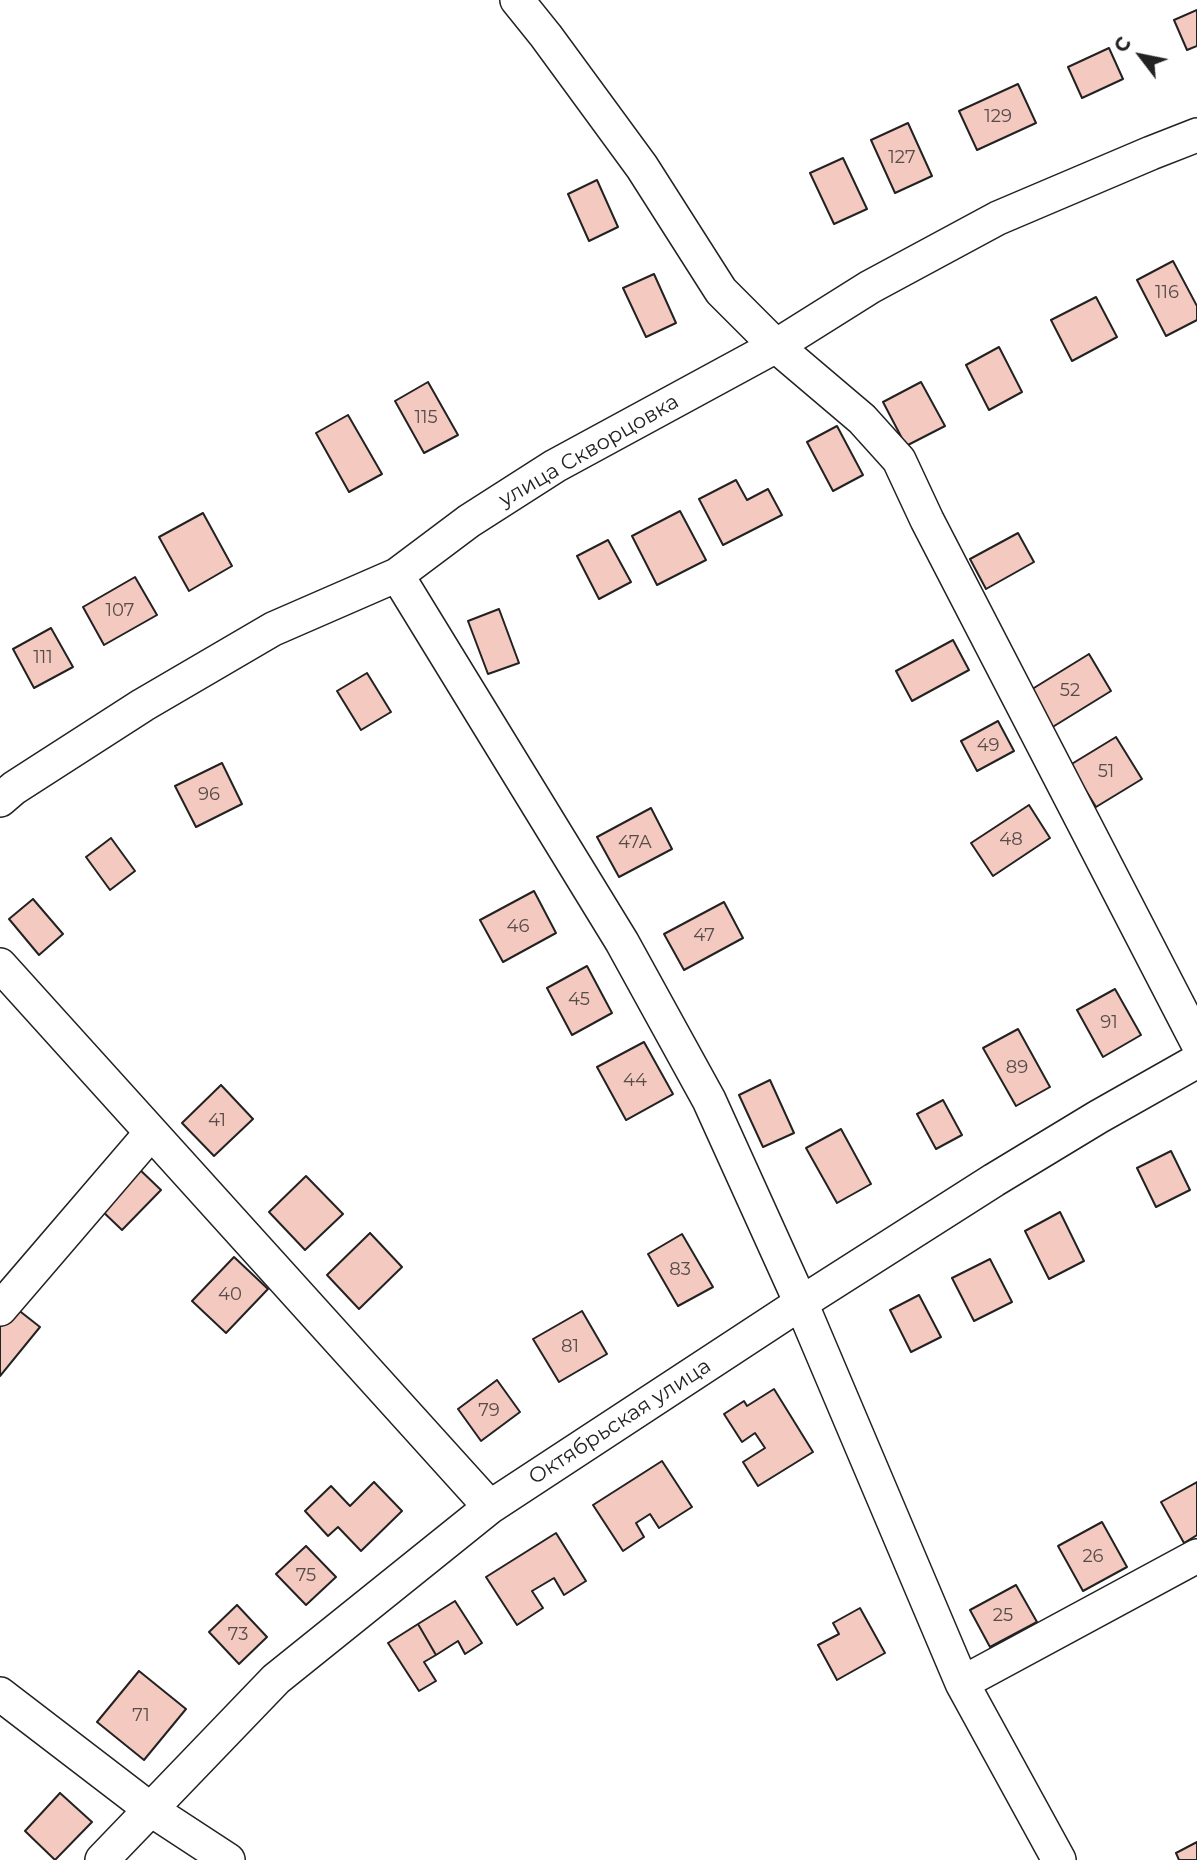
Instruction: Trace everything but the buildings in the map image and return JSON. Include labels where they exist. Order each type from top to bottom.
[{"type":"street","points":[[517,0],[547,36],[642,167],[721,291],[776,346],[862,419],[899,460],[927,520],[1197,1042]]},
{"type":"street","name":"улица Скворцовка","points":[[0,800],[14,788],[143,705],[273,629],[397,575],[468,521],[555,466],[776,346],[870,287],[998,218],[1197,135]]},
{"type":"street","points":[[397,575],[622,942],[709,1100],[801,1303],[962,1683],[1059,1860]]},
{"type":"street","points":[[0,965],[490,1507]]},
{"type":"street","name":"Октябрьская улица","points":[[102,1860],[276,1679],[490,1507],[994,1180],[1098,1116],[1197,1061]]},
{"type":"street","points":[[0,1309],[151,1133]]},
{"type":"street","points":[[962,1683],[1197,1556]]},
{"type":"street","points":[[0,1695],[150,1809],[228,1860]]}]
